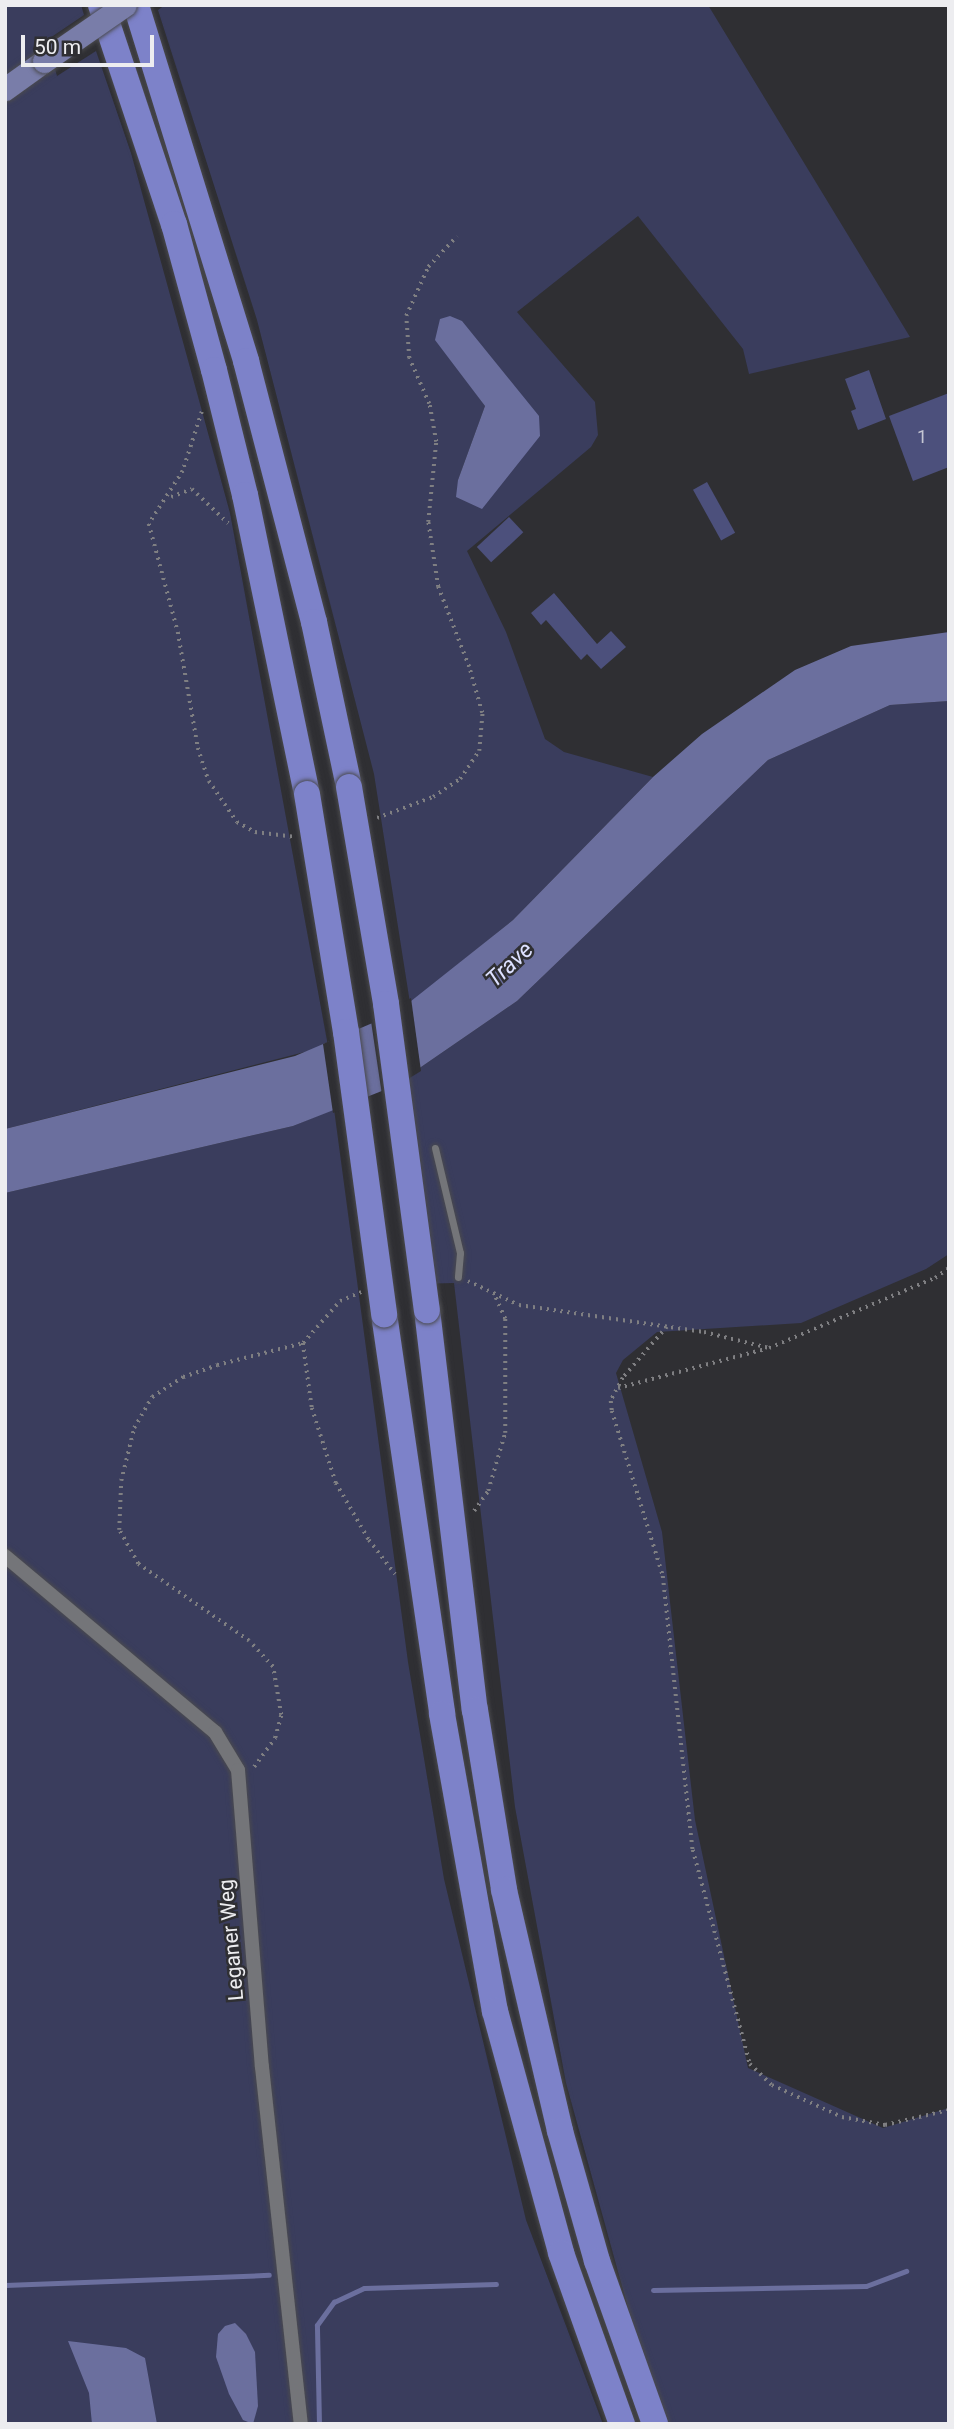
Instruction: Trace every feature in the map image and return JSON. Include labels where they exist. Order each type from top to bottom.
[{"type":"highway","points":[[101,5],[174,224],[248,508],[307,794],[346,1032],[442,1714],[495,2011],[561,2253],[622,2424]]},
{"type":"highway","points":[[136,5],[201,203],[314,622],[349,787],[386,1004],[427,1310],[475,1710],[504,1890],[560,2132],[597,2261],[655,2424]]},
{"type":"main road","points":[[5,89],[125,5]]},
{"type":"street","name":"Leganer Weg","points":[[5,1556],[215,1732],[238,1770],[262,2067],[301,2424]]},
{"type":"lane","points":[[435,1148],[460,1253],[458,1277]]},
{"type":"path","points":[[169,498],[192,489],[232,529]]},
{"type":"path","points":[[616,1389],[769,1348],[935,1278],[949,1268]]},
{"type":"path","points":[[458,1277],[519,1305],[667,1327],[769,1348]]},
{"type":"path","points":[[238,1770],[255,1767],[275,1738],[281,1715],[272,1667],[249,1641],[138,1564],[119,1531],[121,1481],[134,1428],[152,1397],[183,1377],[303,1343],[340,1301],[367,1291]]},
{"type":"path","points":[[472,1514],[488,1491],[505,1433],[505,1319],[494,1295]]},
{"type":"path","points":[[667,1327],[616,1389],[611,1411],[663,1576],[693,1850],[750,2064],[772,2085],[842,2117],[885,2125],[949,2110]]},
{"type":"path","points":[[303,1343],[312,1408],[336,1483],[369,1540],[395,1574]]},
{"type":"shaded area","points":[[5,5],[81,5],[84,15],[47,40],[57,76],[96,51],[131,153],[230,513],[328,1046],[5,1129]]},
{"type":"shaded area","points":[[165,5],[708,5],[910,337],[749,374],[743,349],[638,216],[517,312],[595,402],[598,435],[591,447],[467,551],[506,632],[545,739],[564,752],[653,777],[513,920],[410,1003],[374,774],[257,320],[158,10]],"holes":[[[462,374],[540,436],[458,480],[485,406]]]},
{"type":"shaded area","points":[[949,701],[949,1254],[926,1269],[801,1323],[657,1332],[623,1360],[616,1373],[662,1532],[695,1820],[748,2068],[883,2128],[949,2108],[949,2424],[668,2424],[646,2373],[566,2083],[515,1807],[454,1283],[417,1284],[392,1087],[517,1001],[768,760],[890,705]]},
{"type":"shaded area","points":[[334,1109],[408,1662],[444,1879],[526,2220],[603,2424],[5,2424],[5,1193],[293,1126]]},
{"type":"water","points":[[450,316],[462,321],[539,416],[540,436],[482,509],[456,497],[458,480],[485,406],[435,340],[440,319]]},
{"type":"water","name":"Trave","points":[[949,632],[949,701],[890,705],[768,760],[517,1001],[392,1087],[293,1126],[5,1193],[5,1129],[295,1056],[396,1013],[513,920],[653,777],[702,734],[795,670],[851,646]]},
{"type":"water","points":[[235,2323],[246,2334],[255,2352],[258,2406],[253,2424],[243,2420],[229,2394],[216,2357],[218,2334],[225,2326]]},
{"type":"water","points":[[68,2341],[126,2348],[145,2358],[157,2424],[92,2424],[89,2393]]},
{"type":"pier","points":[[411,998],[421,1071],[382,1095],[371,1021]]},
{"type":"pier","points":[[356,1028],[367,1100],[333,1113],[323,1044]]},
{"type":"building","points":[[869,370],[886,419],[858,430],[851,411],[856,409],[845,379]]},
{"type":"building","points":[[949,393],[949,467],[913,481],[889,416]]},
{"type":"building","points":[[707,482],[735,533],[721,540],[693,490]]},
{"type":"building","points":[[509,517],[523,532],[491,562],[477,547]]},
{"type":"building","points":[[554,593],[597,644],[611,631],[626,647],[601,669],[587,654],[581,660],[546,620],[541,625],[531,613]]},
{"type":"waterway","points":[[653,2290],[866,2286],[906,2271]]},
{"type":"waterway","points":[[5,2285],[269,2275]]},
{"type":"waterway","points":[[319,2424],[317,2325],[334,2302],[364,2288],[496,2284]]}]
